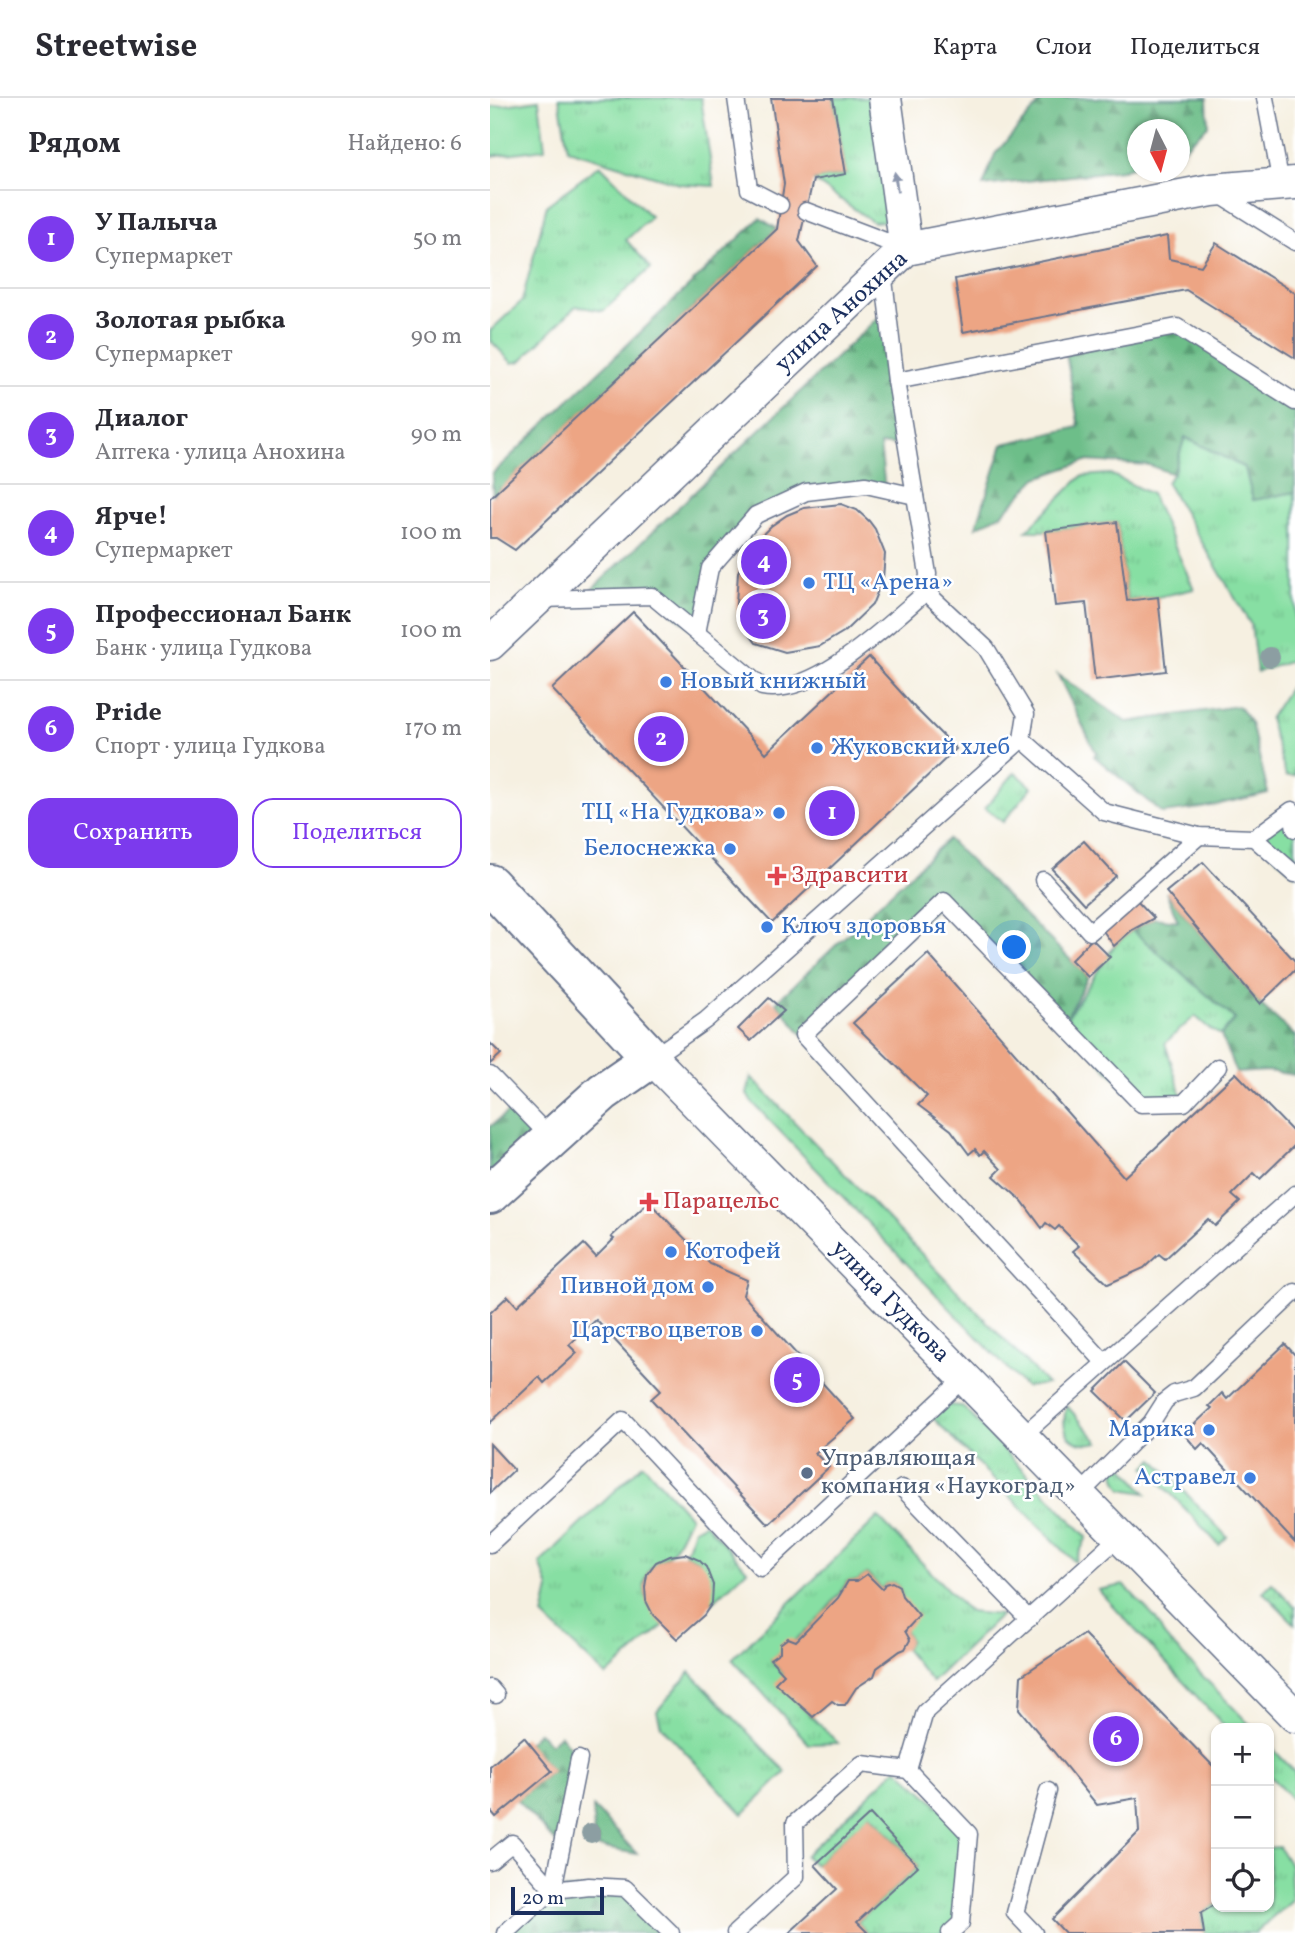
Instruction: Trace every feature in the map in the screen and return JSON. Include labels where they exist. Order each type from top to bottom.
[{"type":"street","points":[[885,98],[906,249]]},
{"type":"street","name":"улица Анохина","points":[[490,644],[906,249],[1212,190],[1288,184]]},
{"type":"street","name":"улица Гудкова","points":[[490,884],[652,1058],[1295,1716]]},
{"type":"street","points":[[490,1194],[603,1093],[652,1058]]},
{"type":"lane","points":[[736,98],[749,189],[780,205]]},
{"type":"lane","points":[[1265,98],[1288,184]]},
{"type":"lane","points":[[1212,190],[1295,242]]},
{"type":"lane","points":[[806,211],[906,249]]},
{"type":"lane","points":[[538,599],[652,596],[762,687],[776,690],[794,685],[840,663],[926,592],[928,575],[896,381],[883,271]]},
{"type":"lane","points":[[896,381],[1177,327],[1295,402]]},
{"type":"lane","points":[[697,633],[709,568],[756,514],[806,492],[866,485],[915,496]]},
{"type":"lane","points":[[652,1058],[706,1020],[1022,739],[1026,714],[986,648],[926,592]]},
{"type":"lane","points":[[1022,739],[1104,812],[1199,836],[1254,838],[1292,810],[1295,829]]},
{"type":"lane","points":[[1043,880],[1090,932],[1199,836]]},
{"type":"lane","points":[[1254,838],[1295,874]]},
{"type":"lane","points":[[1104,1362],[803,1035],[944,901],[1141,1104],[1184,1103],[1217,1067]]},
{"type":"lane","points":[[490,1075],[552,1139]]},
{"type":"lane","points":[[1021,1437],[1295,1194]]},
{"type":"lane","points":[[1079,1495],[1151,1423],[1165,1401],[1174,1394],[1194,1388],[1295,1292]]},
{"type":"lane","points":[[490,1544],[623,1420],[761,1568],[964,1378]]},
{"type":"lane","points":[[902,1488],[1029,1619]]},
{"type":"lane","points":[[908,1770],[925,1712],[1119,1537]]},
{"type":"lane","points":[[553,1890],[579,1759]]},
{"type":"lane","points":[[735,1933],[796,1877],[794,1823],[862,1764],[908,1770],[969,1834],[961,1923],[950,1933]]},
{"type":"lane","points":[[1034,1933],[1015,1913],[1048,1791]]},
{"type":"lane","points":[[490,1861],[512,1843],[553,1890]]},
{"type":"lane","points":[[505,1933],[553,1890],[589,1886],[625,1888],[671,1933]]},
{"type":"green space","points":[[559,98],[701,98],[714,186],[680,184],[568,150]]},
{"type":"green space","points":[[833,98],[885,98],[902,220],[873,222],[813,180],[846,174]]},
{"type":"green space","points":[[1044,98],[1207,98],[1208,126],[1190,142],[1190,119],[1127,119],[1127,168],[1122,170],[983,186],[995,154]]},
{"type":"green space","points":[[539,100],[545,149],[490,156],[490,107]]},
{"type":"green space","points":[[600,165],[651,217],[626,240],[651,268],[603,311],[576,306],[521,361],[512,363],[490,340],[490,331],[522,301],[547,205]]},
{"type":"green space","points":[[760,218],[777,229],[493,496],[492,474]]},
{"type":"green space","points":[[887,309],[906,444],[880,445],[885,489],[806,492],[756,515],[710,568],[697,633],[652,596],[583,598]]},
{"type":"green space","points":[[1177,327],[1295,402],[1295,492],[1253,500],[1245,468],[1185,437],[1173,474],[1149,465],[1086,461],[1037,478],[1002,514],[976,527],[1003,444],[1079,427],[1065,348]]},
{"type":"green space","points":[[1185,437],[1245,468],[1253,500],[1295,492],[1295,660],[1257,672],[1251,625],[1166,482],[1173,474]]},
{"type":"green space","points":[[1110,474],[1151,494],[1194,589],[1127,601],[1117,522],[1026,531],[1082,476]]},
{"type":"green space","points":[[1058,675],[1127,722],[1238,706],[1251,723],[1268,793],[1202,808],[1162,813],[1094,756],[1096,753]]},
{"type":"green space","points":[[1295,679],[1295,776],[1286,776],[1269,719]]},
{"type":"green space","points":[[1015,772],[1032,787],[1003,822],[985,808]]},
{"type":"green space","points":[[1292,810],[1295,829],[1295,874],[1254,838]]},
{"type":"green space","points":[[948,839],[1088,977],[1063,1024],[944,901],[803,1035],[776,1002]]},
{"type":"green space","points":[[1166,892],[1260,1004],[1295,1036],[1295,1075],[1268,1071],[1236,1073],[1221,1035],[1235,1019],[1132,930],[1154,918],[1178,921]]},
{"type":"green space","points":[[1132,930],[1235,1019],[1221,1035],[1195,1016],[1165,1043],[1184,1103],[1141,1104],[1063,1024],[1114,946]]},
{"type":"green space","points":[[751,1077],[1047,1384],[1025,1387],[751,1101],[747,1094]]},
{"type":"green space","points":[[509,1111],[536,1140],[490,1175],[490,1127]]},
{"type":"green space","points":[[946,1405],[962,1406],[1087,1537],[1075,1562],[932,1417]]},
{"type":"green space","points":[[1067,1406],[1099,1442],[1081,1443],[1070,1436],[1064,1424]]},
{"type":"green space","points":[[1117,1459],[1146,1493],[1122,1489],[1116,1475]]},
{"type":"green space","points":[[1154,1459],[1227,1537],[1219,1545],[1146,1467]]},
{"type":"green space","points":[[643,1464],[690,1517],[674,1548],[650,1569],[646,1577],[648,1603],[664,1625],[606,1676],[543,1616],[549,1589],[540,1563]]},
{"type":"green space","points":[[878,1517],[969,1612],[1001,1615],[932,1682],[905,1649],[910,1640],[905,1631],[899,1586],[892,1582],[885,1584],[882,1589],[867,1574],[857,1581],[848,1581],[813,1624],[771,1660],[784,1674],[796,1701],[838,1743],[809,1744],[732,1659]]},
{"type":"green space","points":[[705,1523],[747,1570],[712,1603],[699,1560],[685,1554],[694,1529]]},
{"type":"green space","points":[[1272,1583],[1295,1607],[1295,1624],[1263,1592]]},
{"type":"green space","points":[[1124,1585],[1156,1619],[1165,1637],[1248,1723],[1221,1723],[1098,1590]]},
{"type":"green space","points":[[690,1672],[786,1772],[743,1814],[661,1726],[657,1711]]},
{"type":"green space","points":[[539,1732],[550,1744],[560,1735],[579,1759],[562,1849],[517,1800],[552,1771],[528,1743]]},
{"type":"green space","points":[[1274,1750],[1295,1772],[1295,1803],[1274,1780]]},
{"type":"green space","points":[[897,1768],[969,1834],[961,1923],[950,1933],[868,1933],[857,1922],[918,1866],[871,1814],[815,1865],[805,1856]]},
{"type":"green space","points":[[593,1807],[637,1854],[594,1846]]},
{"type":"green space","points":[[1279,1847],[1290,1865],[1292,1901],[1255,1933],[1204,1933],[1201,1913],[1211,1907],[1211,1912],[1274,1912],[1274,1848]]},
{"type":"green space","points":[[625,1888],[663,1933],[505,1933],[553,1890]]},
{"type":"building","points":[[771,98],[833,98],[846,174],[813,180],[799,241],[817,266],[515,550],[496,538],[490,538],[490,498],[777,229],[784,184]]},
{"type":"building","points":[[1167,236],[1169,259],[1201,266],[1216,243],[1295,293],[1295,358],[1186,290],[963,332],[955,279]]},
{"type":"building","name":"ТЦ «Арена»","points":[[841,504],[857,510],[869,521],[885,554],[883,578],[872,605],[845,631],[820,646],[785,652],[756,643],[739,620],[736,605],[738,572],[753,544],[787,515],[804,508]]},
{"type":"building","points":[[1117,522],[1127,601],[1158,597],[1166,671],[1095,680],[1086,603],[1055,606],[1046,531]]},
{"type":"building","name":"ТЦ «На Гудкова»","points":[[633,612],[766,753],[869,657],[956,749],[772,923],[552,689]]},
{"type":"building","points":[[1084,841],[1116,876],[1084,904],[1052,869]]},
{"type":"building","points":[[1203,862],[1295,961],[1295,970],[1260,1004],[1166,892]]},
{"type":"building","points":[[1134,897],[1154,918],[1132,930],[1114,946],[1101,928]]},
{"type":"building","points":[[1092,939],[1110,957],[1088,977],[1071,960]]},
{"type":"building","points":[[928,954],[1124,1177],[1236,1073],[1295,1134],[1295,1145],[1260,1179],[1254,1173],[1232,1195],[1240,1202],[1215,1226],[1208,1219],[1165,1259],[1159,1254],[1144,1268],[1108,1284],[1073,1251],[1079,1246],[1059,1226],[1055,1230],[1046,1223],[1042,1228],[1022,1201],[994,1176],[1001,1169],[984,1151],[980,1155],[975,1149],[969,1154],[951,1130],[918,1105],[927,1096],[853,1023]]},
{"type":"building","points":[[769,998],[784,1011],[751,1041],[738,1029]]},
{"type":"building","points":[[490,1043],[501,1054],[490,1064]]},
{"type":"building","points":[[649,1202],[710,1264],[747,1280],[743,1295],[855,1419],[815,1453],[829,1467],[768,1524],[651,1399],[661,1390],[596,1320],[569,1345],[577,1353],[544,1383],[539,1377],[490,1423],[490,1313],[508,1296],[517,1306],[584,1244],[596,1257],[614,1239],[611,1237]]},
{"type":"building","points":[[1285,1344],[1295,1355],[1295,1543],[1203,1443],[1197,1449],[1184,1434],[1212,1408],[1209,1406],[1222,1393],[1227,1399]]},
{"type":"building","points":[[1124,1362],[1155,1393],[1126,1421],[1095,1391]]},
{"type":"building","points":[[490,1444],[514,1470],[490,1493]]},
{"type":"building","points":[[685,1554],[699,1560],[706,1567],[713,1585],[712,1603],[704,1615],[677,1639],[653,1615],[646,1601],[645,1587],[647,1574],[656,1562],[669,1556]]},
{"type":"building","points":[[867,1574],[882,1589],[885,1584],[892,1582],[899,1586],[902,1596],[919,1616],[905,1631],[910,1640],[905,1649],[877,1668],[874,1676],[856,1688],[845,1705],[832,1701],[813,1717],[775,1683],[784,1674],[770,1659],[780,1652],[780,1644],[788,1638],[796,1641],[838,1598],[848,1581],[857,1581]]},
{"type":"building","points":[[1084,1634],[1211,1764],[1211,1907],[1201,1913],[1204,1933],[1065,1933],[1052,1919],[1139,1832],[1137,1798],[1097,1805],[1019,1709],[1021,1676]]},
{"type":"building","points":[[524,1737],[552,1771],[496,1817],[490,1810],[490,1766]]},
{"type":"building","points":[[870,1814],[918,1866],[857,1922],[868,1933],[789,1933],[837,1889],[815,1865]]},
{"type":"place","name":"Ярче!","points":[[764,562]]},
{"type":"place","name":"ТЦ «Арена»","points":[[809,583]]},
{"type":"place","name":"Диалог","points":[[763,616]]},
{"type":"place","name":"Новый книжный","points":[[666,682]]},
{"type":"place","name":"Золотая рыбка","points":[[661,739]]},
{"type":"place","name":"Жуковский хлеб","points":[[817,748]]},
{"type":"place","name":"ТЦ «На Гудкова»","points":[[779,813]]},
{"type":"place","name":"У Палыча","points":[[832,813]]},
{"type":"place","name":"Белоснежка","points":[[730,849]]},
{"type":"place","name":"Здравсити","points":[[777,876]]},
{"type":"place","name":"Ключ здоровья","points":[[767,927]]},
{"type":"place","name":"Парацельс","points":[[649,1202]]},
{"type":"place","name":"Котофей","points":[[671,1252]]},
{"type":"place","name":"Пивной дом","points":[[708,1287]]},
{"type":"place","name":"Царство цветов","points":[[757,1331]]},
{"type":"place","name":"Профессионал Банк","points":[[797,1380]]},
{"type":"place","name":"Марика","points":[[1209,1430]]},
{"type":"place","name":"Управляющая компания «Наукоград»","points":[[807,1473]]},
{"type":"place","name":"Астравел","points":[[1250,1478]]},
{"type":"place","name":"Pride","points":[[1116,1739]]}]
